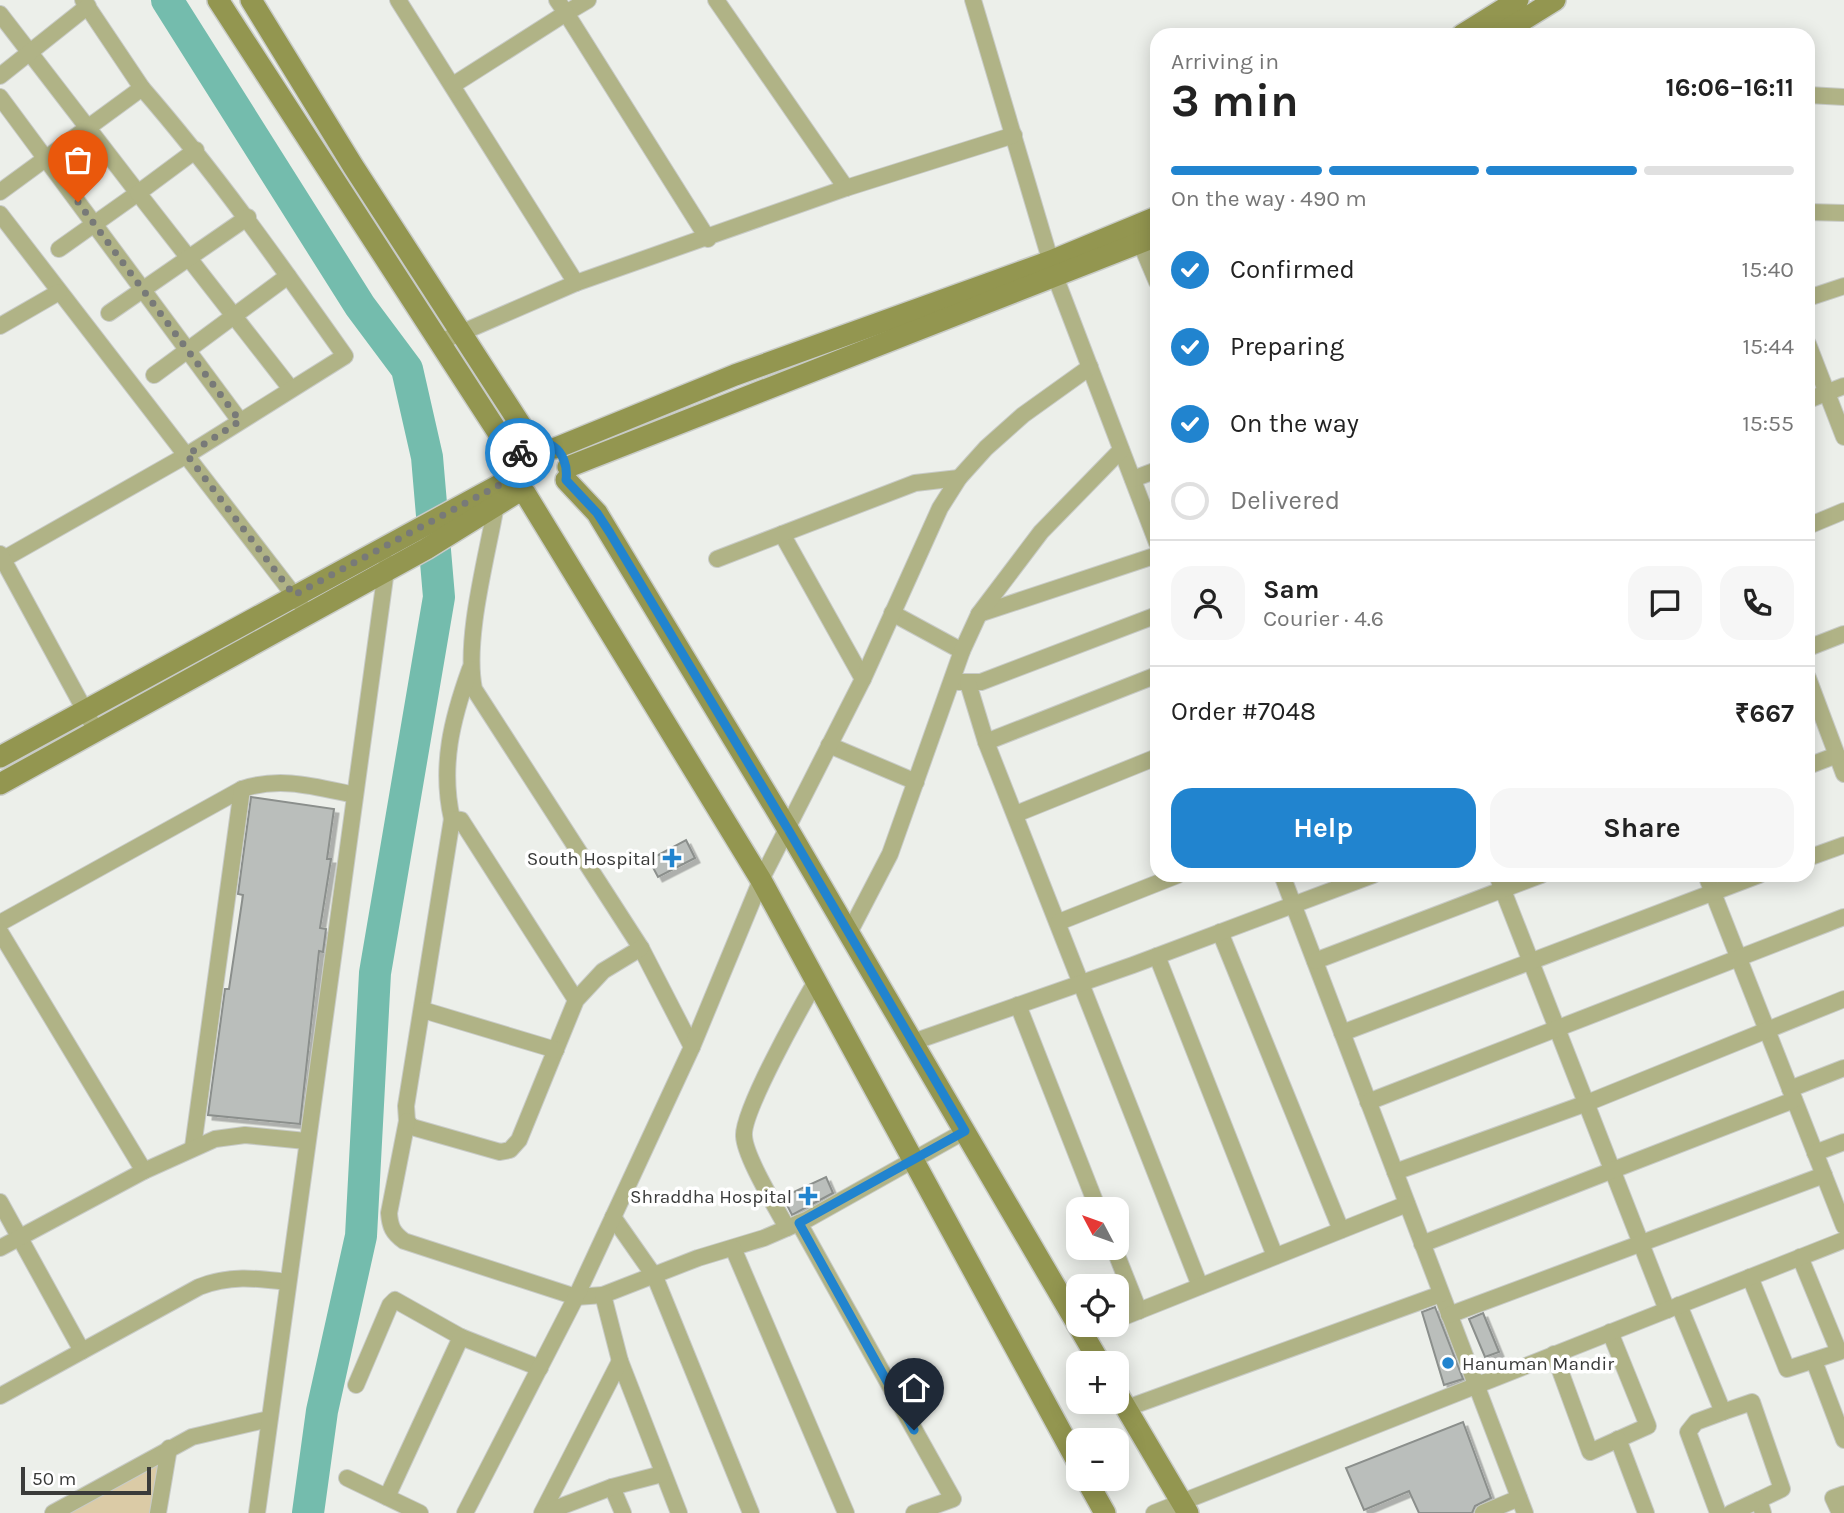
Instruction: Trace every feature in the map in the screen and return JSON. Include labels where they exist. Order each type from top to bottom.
[{"type":"street","points":[[218,0],[497,431],[525,449],[545,443],[556,447],[564,456],[567,474],[597,513],[787,827],[1066,1304]]},
{"type":"street","points":[[251,0],[460,333],[525,449],[520,486],[761,880],[1066,1441]]},
{"type":"street","points":[[398,0],[576,283]]},
{"type":"street","points":[[453,85],[562,6],[588,0]]},
{"type":"street","points":[[716,0],[846,188]]},
{"type":"street","points":[[973,0],[1053,269],[1150,524]]},
{"type":"street","points":[[1473,28],[1518,0]]},
{"type":"street","points":[[1510,28],[1555,0]]},
{"type":"street","points":[[0,76],[85,3],[142,88],[196,150],[248,217],[345,356],[187,455],[1,558],[96,731]]},
{"type":"street","points":[[562,6],[708,239]]},
{"type":"street","points":[[0,14],[187,258],[291,388]]},
{"type":"street","points":[[0,192],[142,88]]},
{"type":"street","points":[[1815,95],[1844,97]]},
{"type":"street","points":[[0,97],[240,421]]},
{"type":"street","points":[[440,342],[576,283],[708,239],[846,188],[1014,135]]},
{"type":"street","points":[[59,250],[196,150]]},
{"type":"street","points":[[1815,212],[1844,213]]},
{"type":"street","points":[[0,214],[309,613]]},
{"type":"street","points":[[109,313],[248,217]]},
{"type":"street","points":[[520,486],[536,497],[548,496],[559,490],[567,474],[1053,269],[1150,220]]},
{"type":"street","points":[[556,447],[735,375],[1149,239]]},
{"type":"street","points":[[154,375],[288,276]]},
{"type":"street","points":[[1815,296],[1844,286]]},
{"type":"street","points":[[0,326],[59,292]]},
{"type":"street","points":[[1815,361],[1844,437]]},
{"type":"street","points":[[465,1513],[576,1297],[692,1047],[761,880],[863,679],[940,508],[959,478],[986,448],[1023,415],[1090,367]]},
{"type":"street","points":[[1815,397],[1844,386]]},
{"type":"street","points":[[849,933],[890,855],[916,782],[960,682],[961,651],[979,614],[1041,532],[1121,450]]},
{"type":"street","points":[[1133,479],[1150,473]]},
{"type":"street","points":[[718,559],[915,484],[959,478]]},
{"type":"street","points":[[0,783],[426,550],[483,507],[520,486]]},
{"type":"street","points":[[0,757],[415,529],[483,507]]},
{"type":"street","points":[[483,507],[470,669],[474,689],[641,948],[692,1047]]},
{"type":"street","points":[[1815,523],[1844,511]]},
{"type":"street","points":[[782,534],[863,679]]},
{"type":"street","points":[[257,1513],[390,543]]},
{"type":"street","points":[[979,614],[1150,557]]},
{"type":"street","points":[[892,613],[961,651]]},
{"type":"street","points":[[960,682],[1000,675],[1150,618]]},
{"type":"street","points":[[1815,645],[1844,634]]},
{"type":"street","points":[[470,669],[455,709],[446,763],[445,780],[452,819],[406,1106],[407,1121],[389,1213],[390,1226],[395,1234],[404,1241],[576,1297],[603,1295],[793,1226],[965,1131]]},
{"type":"street","points":[[986,742],[1150,678]]},
{"type":"street","points":[[960,682],[1083,982],[1200,1286]]},
{"type":"street","points":[[1815,697],[1844,774]]},
{"type":"street","points":[[829,746],[916,782]]},
{"type":"street","points":[[1815,763],[1837,755]]},
{"type":"street","points":[[1016,814],[1150,760]]},
{"type":"street","points":[[0,923],[242,789],[267,782],[284,781],[355,795]]},
{"type":"street","points":[[193,1147],[242,789]]},
{"type":"street","points":[[452,819],[461,820],[576,1000]]},
{"type":"street","points":[[1815,855],[1844,845]]},
{"type":"street","points":[[1059,922],[1160,882]]},
{"type":"street","points":[[1285,882],[1522,1505],[1482,1513]]},
{"type":"street","points":[[913,1042],[1157,956],[1350,882]]},
{"type":"street","points":[[1315,961],[1500,882],[1641,1243],[1723,1412]]},
{"type":"street","points":[[1709,882],[1844,1226]]},
{"type":"street","points":[[1342,1033],[1530,959],[1738,882]]},
{"type":"street","points":[[1368,1102],[1844,917]]},
{"type":"street","points":[[0,932],[145,1171]]},
{"type":"street","points":[[1220,932],[1341,1230]]},
{"type":"street","points":[[407,1121],[412,1127],[500,1152],[510,1150],[519,1140],[576,1000],[603,971],[641,948]]},
{"type":"street","points":[[1157,956],[1275,1256]]},
{"type":"street","points":[[816,981],[744,1126],[747,1149],[957,1506],[914,1513]]},
{"type":"street","points":[[1395,1172],[1587,1103],[1766,1028],[1844,999]]},
{"type":"street","points":[[1018,1005],[1093,1197]]},
{"type":"street","points":[[423,1010],[556,1050]]},
{"type":"street","points":[[1422,1244],[1613,1172],[1792,1095],[1844,1068]]},
{"type":"street","points":[[0,1248],[145,1171],[215,1139],[245,1135],[306,1141]]},
{"type":"street","points":[[1815,1153],[1844,1142]]},
{"type":"street","points":[[1449,1315],[1824,1175]]},
{"type":"street","points":[[0,1202],[82,1351]]},
{"type":"street","points":[[1129,1315],[1407,1204]]},
{"type":"street","points":[[613,1217],[655,1277],[751,1513]]},
{"type":"street","points":[[1154,1513],[1185,1507],[1476,1385],[1844,1240]]},
{"type":"street","points":[[733,1248],[846,1513]]},
{"type":"street","points":[[1750,1277],[1787,1369],[1839,1352],[1800,1257]]},
{"type":"street","points":[[1119,1260],[1139,1311]]},
{"type":"street","points":[[0,1396],[199,1287],[219,1279],[242,1277],[287,1282]]},
{"type":"street","points":[[1129,1396],[1441,1294]]},
{"type":"street","points":[[603,1295],[620,1362],[679,1513]]},
{"type":"street","points":[[356,1385],[392,1302],[403,1304],[461,1337],[540,1368]]},
{"type":"street","points":[[1554,1354],[1590,1452],[1648,1426],[1610,1332]]},
{"type":"street","points":[[387,1497],[461,1337]]},
{"type":"street","points":[[1814,1361],[1844,1440]]},
{"type":"street","points":[[543,1513],[620,1362]]},
{"type":"street","points":[[1718,1513],[1688,1432],[1696,1422],[1752,1402],[1782,1489],[1761,1506],[1731,1513]]},
{"type":"street","points":[[1129,1412],[1185,1507]]},
{"type":"street","points":[[53,1513],[169,1448],[202,1434],[269,1419]]},
{"type":"street","points":[[1619,1439],[1646,1513]]},
{"type":"street","points":[[158,1513],[169,1448]]},
{"type":"street","points":[[543,1513],[612,1487],[662,1474]]},
{"type":"street","points":[[348,1478],[420,1513]]},
{"type":"street","points":[[612,1487],[623,1513]]},
{"type":"street","points":[[1093,1491],[1105,1513]]},
{"type":"street","points":[[1840,1513],[1833,1498],[1844,1494]]},
{"type":"shaded area","points":[[171,1450],[161,1513],[57,1513]]},
{"type":"building","points":[[251,797],[334,809],[327,859],[331,859],[320,928],[326,929],[323,952],[319,951],[300,1124],[208,1115],[225,989],[229,989],[243,895],[238,894]]},
{"type":"building","points":[[686,840],[695,858],[658,877],[649,860]]},
{"type":"building","points":[[826,1177],[833,1193],[792,1215],[783,1197]]},
{"type":"building","points":[[1435,1307],[1463,1379],[1444,1385],[1422,1312]]},
{"type":"building","points":[[1483,1313],[1499,1352],[1485,1357],[1469,1319]]},
{"type":"building","points":[[1463,1422],[1491,1498],[1475,1506],[1472,1513],[1419,1513],[1409,1491],[1364,1510],[1346,1468]]},
{"type":"waterway","points":[[167,0],[360,306],[407,369],[427,457],[439,597],[375,973],[361,1236],[322,1411],[308,1513]]},
{"type":"way so far","points":[[78,202],[240,421],[187,455],[294,595],[514,477],[514,462],[520,453]]},
{"type":"place","name":"South Hospital","points":[[672,858]]},
{"type":"place","name":"Shraddha Hospital","points":[[808,1196]]},
{"type":"place","name":"Hanuman Mandir","points":[[1448,1363]]},
{"type":"route","points":[[520,453],[527,446],[545,443],[556,447],[564,456],[568,467],[566,480],[597,513],[610,533],[965,1131],[799,1223],[914,1430]]}]
